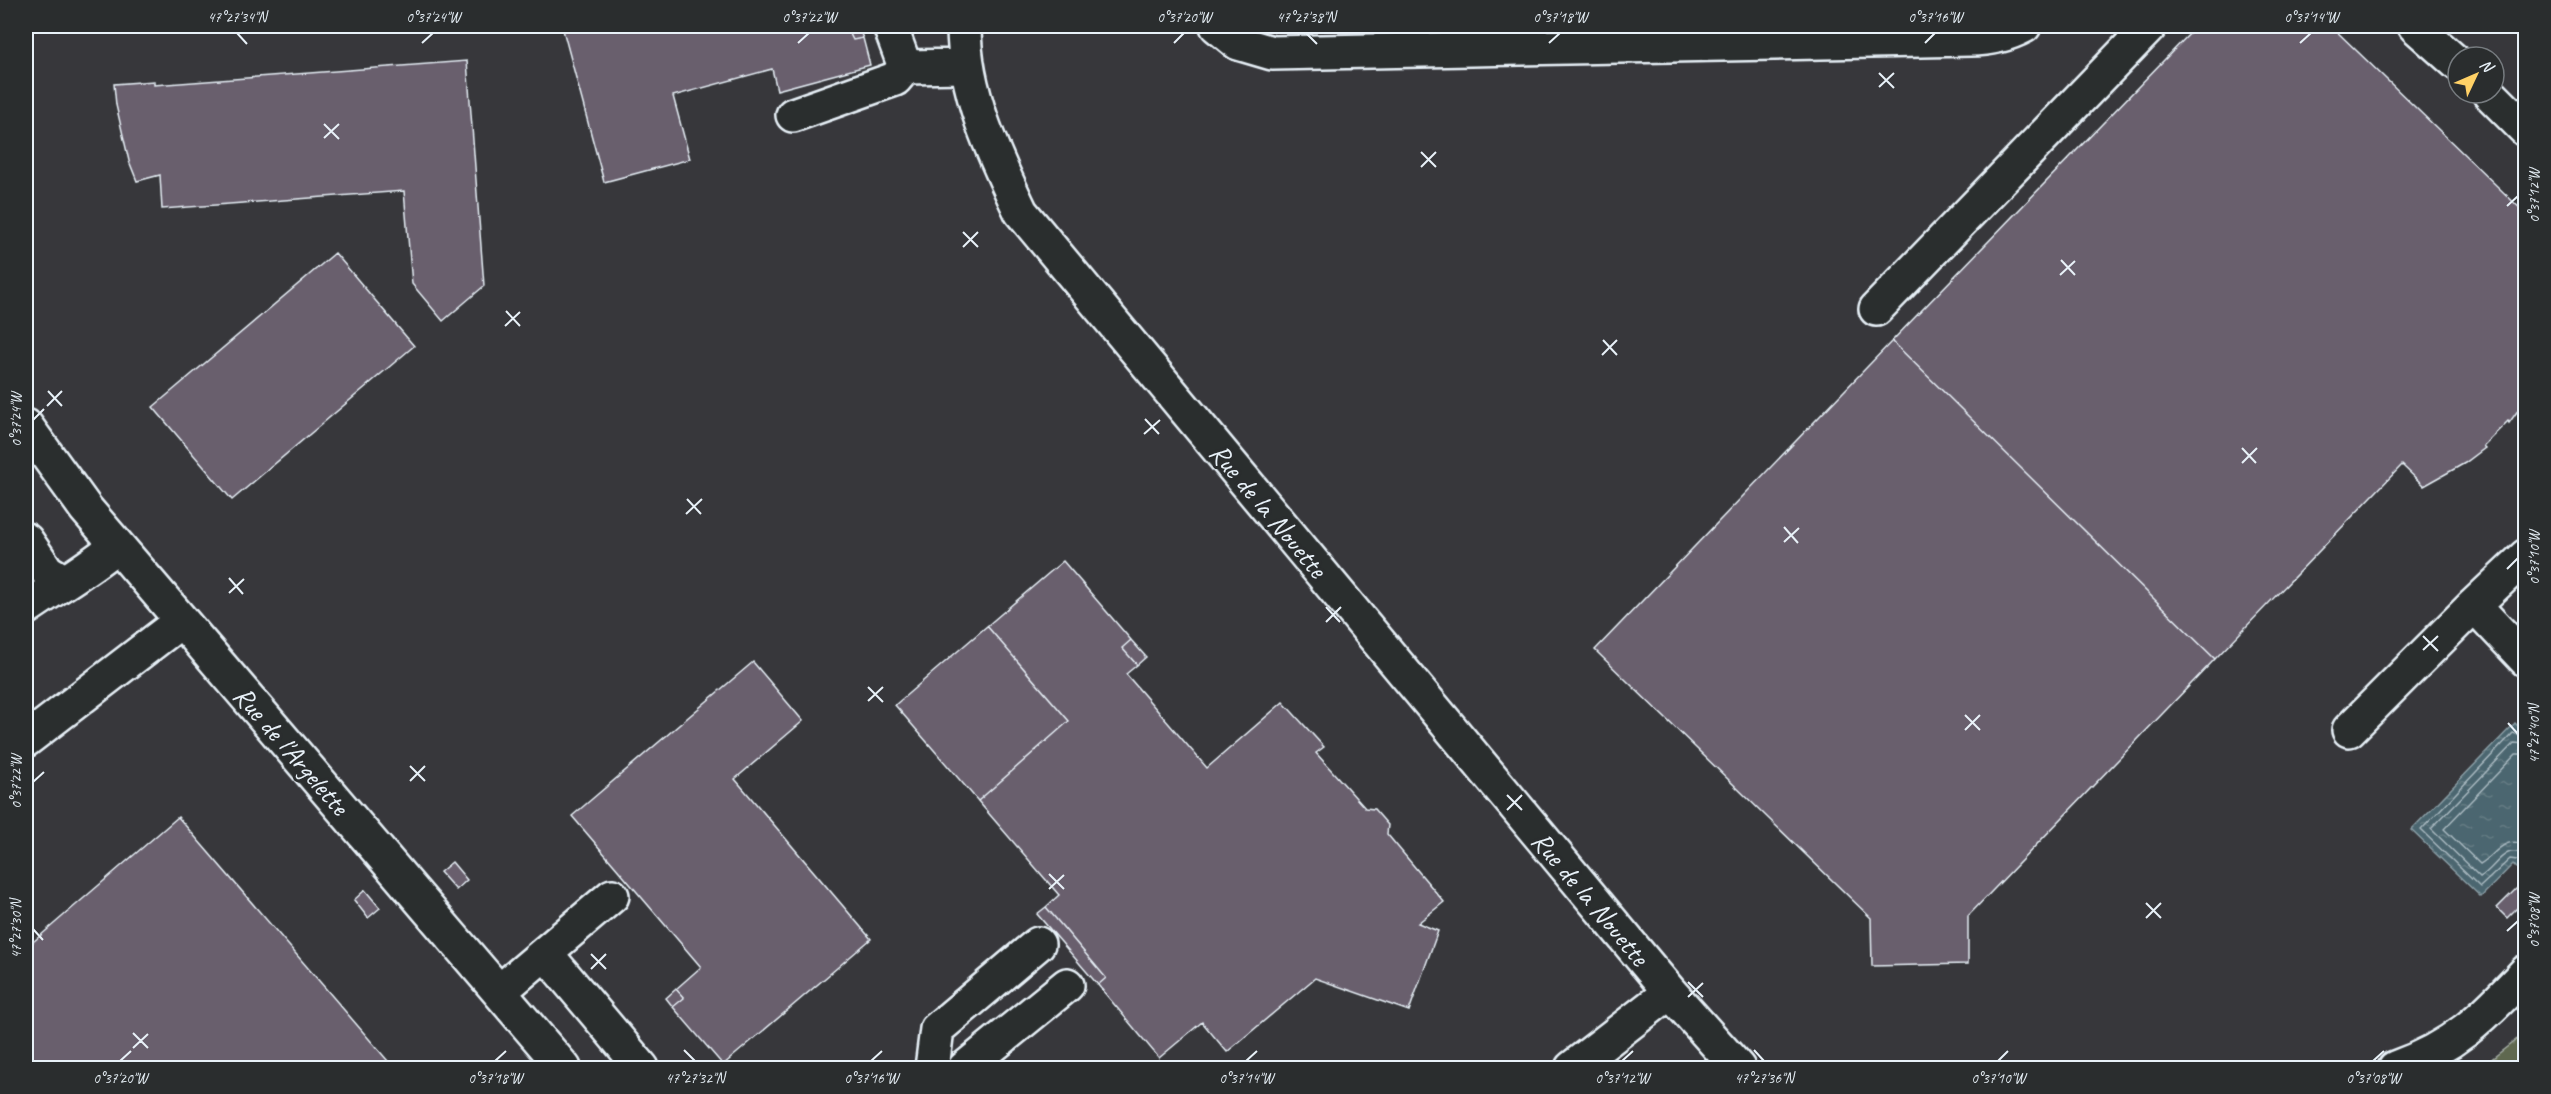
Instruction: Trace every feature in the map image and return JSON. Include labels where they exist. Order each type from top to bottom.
[{"type":"street","points":[[890,26],[904,67]]},
{"type":"street","name":"Rue de la Nouette","points":[[964,26],[964,54],[987,139],[1021,212],[1670,992],[1738,1068]]},
{"type":"street","points":[[1217,26],[1238,43],[1272,52],[1989,39],[2024,26]]},
{"type":"street","points":[[1875,309],[2150,26]]},
{"type":"street","points":[[2415,26],[2446,53]]},
{"type":"street","points":[[904,67],[967,66]]},
{"type":"street","points":[[793,115],[895,79],[904,67]]},
{"type":"street","points":[[2501,105],[2526,130]]},
{"type":"street","name":"Rue de l'Argelette","points":[[26,426],[86,508],[117,545],[564,1068]]},
{"type":"street","points":[[26,540],[47,571],[65,582]]},
{"type":"street","points":[[26,608],[88,569],[117,545]]},
{"type":"street","points":[[2349,730],[2526,556]]},
{"type":"street","points":[[2474,605],[2526,660]]},
{"type":"street","points":[[26,740],[181,621]]},
{"type":"street","points":[[499,992],[612,896]]},
{"type":"street","points":[[932,1068],[937,1029],[1038,944]]},
{"type":"street","points":[[546,954],[642,1068]]},
{"type":"street","points":[[2395,1068],[2423,1058],[2454,1041],[2478,1022],[2526,972]]},
{"type":"street","points":[[965,1068],[1067,985]]},
{"type":"street","points":[[1572,1068],[1670,992]]},
{"type":"green space","points":[[2525,1033],[2525,1068],[2480,1068]]},
{"type":"water","points":[[2515,723],[2525,733],[2525,876],[2513,864],[2481,897],[2411,830]]},
{"type":"building","points":[[562,26],[846,26],[853,40],[863,38],[870,65],[777,90],[772,69],[673,96],[690,159],[604,182]]},
{"type":"building","points":[[846,26],[857,26],[863,38],[853,40]]},
{"type":"building","points":[[2197,26],[2331,26],[2526,214],[2526,400],[2509,423],[2508,421],[2483,446],[2485,448],[2465,463],[2424,486],[2402,465],[2215,659],[1892,341]]},
{"type":"building","points":[[467,61],[484,286],[443,321],[412,284],[404,191],[162,209],[160,175],[137,181],[129,161],[116,105],[114,84],[154,81],[154,85]]},
{"type":"building","points":[[335,253],[414,346],[232,500],[153,407]]},
{"type":"building","points":[[1892,341],[2215,659],[1968,916],[1968,964],[1872,966],[1871,918],[1595,650]]},
{"type":"building","points":[[1063,561],[1131,640],[1122,648],[1137,665],[1126,674],[1207,768],[1283,702],[1324,747],[1316,753],[1365,808],[1374,809],[1388,825],[1387,834],[1444,902],[1418,923],[1438,931],[1409,1011],[1315,978],[1227,1052],[1202,1022],[1159,1058],[1098,985],[1106,978],[1046,907],[1059,895],[978,801],[1069,721],[987,626]]},
{"type":"building","points":[[987,626],[1069,721],[978,801],[895,705]]},
{"type":"building","points":[[1131,640],[1146,657],[1137,665],[1122,648]]},
{"type":"building","points":[[753,662],[803,721],[735,779],[871,939],[723,1065],[673,1007],[684,998],[676,989],[701,967],[572,816]]},
{"type":"building","points":[[178,817],[394,1068],[26,1068],[26,948]]},
{"type":"building","points":[[452,862],[467,880],[456,890],[440,872]]},
{"type":"building","points":[[2517,888],[2526,899],[2507,918],[2497,908]]},
{"type":"building","points":[[365,890],[380,908],[368,918],[354,900]]},
{"type":"building","points":[[1046,907],[1106,978],[1098,985],[1037,914]]},
{"type":"building","points":[[676,989],[684,998],[673,1007],[666,998]]}]
